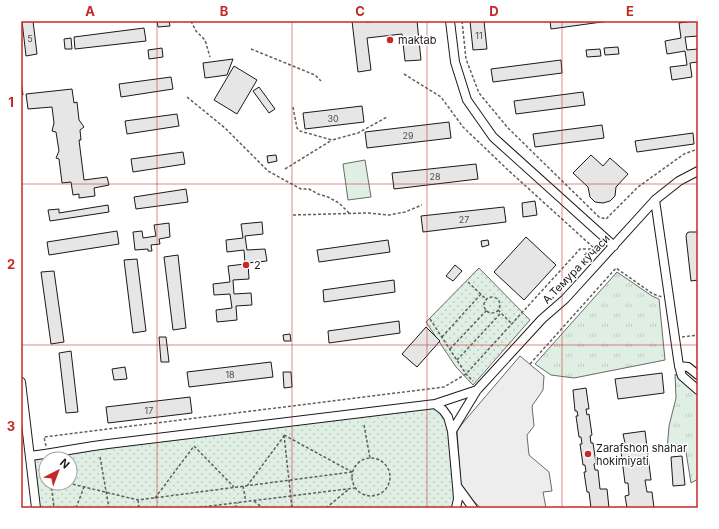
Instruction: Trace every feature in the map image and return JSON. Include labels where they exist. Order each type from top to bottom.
[{"type":"street","points":[[450,21],[455,62],[467,100],[493,137],[614,246]]},
{"type":"street","name":"А.Темура кўчаси","points":[[452,431],[477,390],[542,319],[565,299],[655,200],[679,182],[698,171]]},
{"type":"street","points":[[655,200],[679,366],[682,376],[698,390]]},
{"type":"street","points":[[679,366],[688,367],[698,375]]},
{"type":"street","points":[[21,382],[36,508]]},
{"type":"street","points":[[30,456],[95,446],[435,404],[477,390]]},
{"type":"street","points":[[435,404],[443,410],[448,417],[452,431],[458,499],[456,508]]},
{"type":"street","points":[[457,486],[473,508]]},
{"type":"path","points":[[191,21],[196,31],[205,40],[210,57]]},
{"type":"path","points":[[462,21],[466,59],[479,93],[508,128],[599,217],[606,219],[638,187],[684,154],[698,148]]},
{"type":"path","points":[[251,49],[314,75],[321,81]]},
{"type":"path","points":[[46,448],[44,437],[444,387],[466,374],[580,249],[595,249],[463,128],[441,97],[404,74]]},
{"type":"path","points":[[187,98],[225,128],[268,171],[301,189],[309,189],[328,197],[339,203],[350,214]]},
{"type":"path","points":[[293,108],[297,128],[300,131],[332,140]]},
{"type":"path","points":[[285,169],[332,140],[358,133],[386,117]]},
{"type":"path","points":[[294,215],[367,213],[389,215],[405,212],[422,204]]},
{"type":"path","points":[[530,364],[616,268],[654,294],[670,299]]},
{"type":"path","points":[[468,282],[487,300]]},
{"type":"path","points":[[442,337],[481,294]]},
{"type":"path","points":[[489,298],[498,300],[500,304],[498,310],[492,313],[487,310],[485,304],[487,300],[489,298]]},
{"type":"path","points":[[450,349],[487,310]]},
{"type":"path","points":[[498,310],[512,324]]},
{"type":"path","points":[[457,360],[501,313]]},
{"type":"path","points":[[430,319],[466,374],[473,380]]},
{"type":"path","points":[[675,338],[698,335]]},
{"type":"path","points":[[364,426],[370,458]]},
{"type":"path","points":[[284,435],[352,472]]},
{"type":"path","points":[[284,435],[292,508]]},
{"type":"path","points":[[247,486],[284,435]]},
{"type":"path","points":[[155,498],[194,446],[234,487]]},
{"type":"path","points":[[100,457],[109,508]]},
{"type":"path","points":[[370,458],[376,459],[387,466],[390,479],[386,490],[381,494],[369,497],[358,492],[355,488],[352,481],[352,472],[358,463],[370,458]]},
{"type":"path","points":[[78,486],[138,500],[352,472]]},
{"type":"path","points":[[244,486],[246,502]]},
{"type":"path","points":[[76,508],[84,487]]},
{"type":"path","points":[[194,508],[355,488]]},
{"type":"path","points":[[326,508],[349,489]]},
{"type":"path","points":[[52,491],[54,508]]},
{"type":"path","points":[[138,500],[139,508]]},
{"type":"path","points":[[254,501],[264,508]]},
{"type":"path","points":[[235,508],[239,502]]},
{"type":"green space","points":[[365,160],[371,197],[348,200],[343,164]]},
{"type":"green space","points":[[479,268],[530,320],[473,385],[456,367],[426,322]]},
{"type":"green space","points":[[617,272],[652,296],[659,299],[665,360],[574,378],[551,375],[535,364]]},
{"type":"green space","points":[[675,374],[698,395],[698,479],[691,483],[685,446],[667,450],[669,426],[676,398]]},
{"type":"green space","points":[[435,404],[448,417],[456,508],[36,508],[30,456],[38,455],[38,491],[78,491],[78,451],[69,451]]},
{"type":"shaded area","points":[[520,356],[544,376],[543,390],[532,406],[534,426],[527,435],[529,455],[549,472],[552,491],[543,492],[546,508],[481,508],[461,487],[457,431]]},
{"type":"building","points":[[22,21],[33,21],[37,54],[26,56]]},
{"type":"building","points":[[157,21],[169,21],[170,26],[158,27]]},
{"type":"building","points":[[352,21],[417,21],[421,60],[405,61],[402,34],[367,38],[371,70],[358,72]]},
{"type":"building","points":[[470,21],[484,21],[487,49],[473,50]]},
{"type":"building","points":[[550,21],[609,21],[551,29]]},
{"type":"building","points":[[698,21],[698,36],[685,37],[687,50],[698,49],[698,62],[690,63],[692,77],[672,80],[670,67],[687,65],[685,51],[667,54],[665,41],[681,38],[679,23]]},
{"type":"building","points":[[144,28],[146,41],[75,49],[74,37]]},
{"type":"building","points":[[71,38],[72,49],[65,49],[64,39]]},
{"type":"building","points":[[618,47],[619,54],[605,55],[604,48]]},
{"type":"building","points":[[162,48],[163,57],[149,59],[148,50]]},
{"type":"building","points":[[600,49],[601,56],[587,57],[586,50]]},
{"type":"building","points":[[233,59],[227,75],[205,78],[203,63]]},
{"type":"building","points":[[561,60],[562,73],[493,82],[491,69]]},
{"type":"building","points":[[234,66],[257,80],[237,114],[214,100]]},
{"type":"building","points":[[171,77],[173,89],[121,97],[119,84]]},
{"type":"building","points":[[21,80],[23,95],[21,95]]},
{"type":"building","points":[[259,87],[275,109],[269,113],[253,91]]},
{"type":"building","points":[[72,89],[74,103],[77,102],[79,120],[84,127],[80,130],[81,140],[79,140],[84,180],[107,177],[109,185],[94,188],[95,196],[79,198],[79,194],[73,195],[71,182],[62,183],[59,159],[56,158],[59,151],[56,132],[52,131],[54,123],[52,107],[28,109],[26,94]]},
{"type":"building","points":[[583,92],[585,105],[516,114],[514,101]]},
{"type":"building","points":[[362,106],[364,122],[305,129],[303,113]]},
{"type":"building","points":[[177,114],[179,126],[127,134],[125,121]]},
{"type":"building","points":[[449,122],[451,138],[367,148],[365,132]]},
{"type":"building","points":[[602,125],[604,138],[535,147],[533,134]]},
{"type":"building","points":[[693,133],[694,144],[637,152],[635,141]]},
{"type":"building","points":[[183,152],[185,164],[133,172],[131,159]]},
{"type":"building","points":[[276,155],[277,161],[268,163],[267,156]]},
{"type":"building","points":[[591,155],[603,166],[610,158],[628,174],[616,187],[615,196],[610,201],[603,203],[595,202],[590,197],[588,187],[573,173]]},
{"type":"building","points":[[476,164],[478,179],[394,189],[392,173]]},
{"type":"building","points":[[186,189],[188,202],[136,209],[134,197]]},
{"type":"building","points":[[535,201],[537,215],[523,217],[522,203]]},
{"type":"building","points":[[108,205],[109,212],[50,221],[48,210],[59,209],[59,213]]},
{"type":"building","points":[[504,207],[506,222],[423,232],[421,216]]},
{"type":"building","points":[[262,222],[263,234],[245,236],[247,250],[265,249],[267,261],[248,263],[249,279],[233,280],[234,294],[251,293],[252,305],[236,306],[237,320],[217,322],[216,310],[232,308],[230,294],[214,295],[213,284],[230,282],[228,266],[245,264],[244,250],[227,252],[226,240],[243,238],[241,224]]},
{"type":"building","points":[[169,223],[170,237],[159,239],[160,244],[151,245],[152,251],[148,251],[148,249],[135,250],[133,232],[142,231],[143,238],[156,236],[154,225]]},
{"type":"building","points":[[117,231],[119,244],[49,255],[47,242]]},
{"type":"building","points":[[689,232],[698,232],[698,280],[691,281],[686,236]]},
{"type":"building","points":[[526,237],[556,265],[524,300],[494,272]]},
{"type":"building","points":[[388,240],[390,252],[319,262],[317,250]]},
{"type":"building","points":[[488,240],[489,245],[482,247],[481,241]]},
{"type":"building","points":[[178,255],[186,328],[173,330],[164,257]]},
{"type":"building","points":[[137,259],[146,331],[133,333],[124,260]]},
{"type":"building","points":[[455,265],[462,271],[453,281],[446,276]]},
{"type":"building","points":[[54,271],[64,342],[51,344],[41,272]]},
{"type":"building","points":[[394,280],[395,292],[324,302],[323,290]]},
{"type":"building","points":[[399,321],[400,333],[329,343],[328,331]]},
{"type":"building","points":[[426,327],[440,341],[417,367],[402,354]]},
{"type":"building","points":[[290,334],[291,341],[284,341],[283,335]]},
{"type":"building","points":[[159,337],[166,337],[169,362],[161,362]]},
{"type":"building","points":[[71,351],[78,412],[66,413],[59,353]]},
{"type":"building","points":[[271,362],[273,377],[189,387],[187,372]]},
{"type":"building","points":[[125,367],[127,379],[114,380],[112,369]]},
{"type":"building","points":[[283,372],[291,372],[292,387],[284,388]]},
{"type":"building","points":[[662,373],[664,393],[618,399],[615,379]]},
{"type":"building","name":"Zarafshon shahar hokimiyati","points":[[586,388],[589,409],[586,409],[587,415],[589,414],[592,435],[590,436],[591,443],[593,443],[596,463],[594,464],[595,470],[598,470],[600,489],[607,489],[609,508],[591,508],[589,492],[587,492],[584,472],[586,472],[585,465],[583,465],[580,444],[582,444],[581,437],[579,437],[576,416],[578,416],[577,411],[575,411],[573,390]]},
{"type":"building","points":[[190,397],[192,413],[108,423],[106,407]]},
{"type":"building","points":[[645,431],[651,480],[645,480],[647,492],[652,492],[654,508],[627,508],[625,496],[629,495],[628,483],[625,483],[620,444],[625,443],[623,434]]},
{"type":"building","points":[[682,456],[685,485],[673,486],[671,457]]},
{"type":"place","name":"maktab","points":[[390,40]]},
{"type":"place","name":"2","points":[[246,265]]},
{"type":"place","name":"Zarafshon shahar hokimiyati","points":[[588,454]]}]
